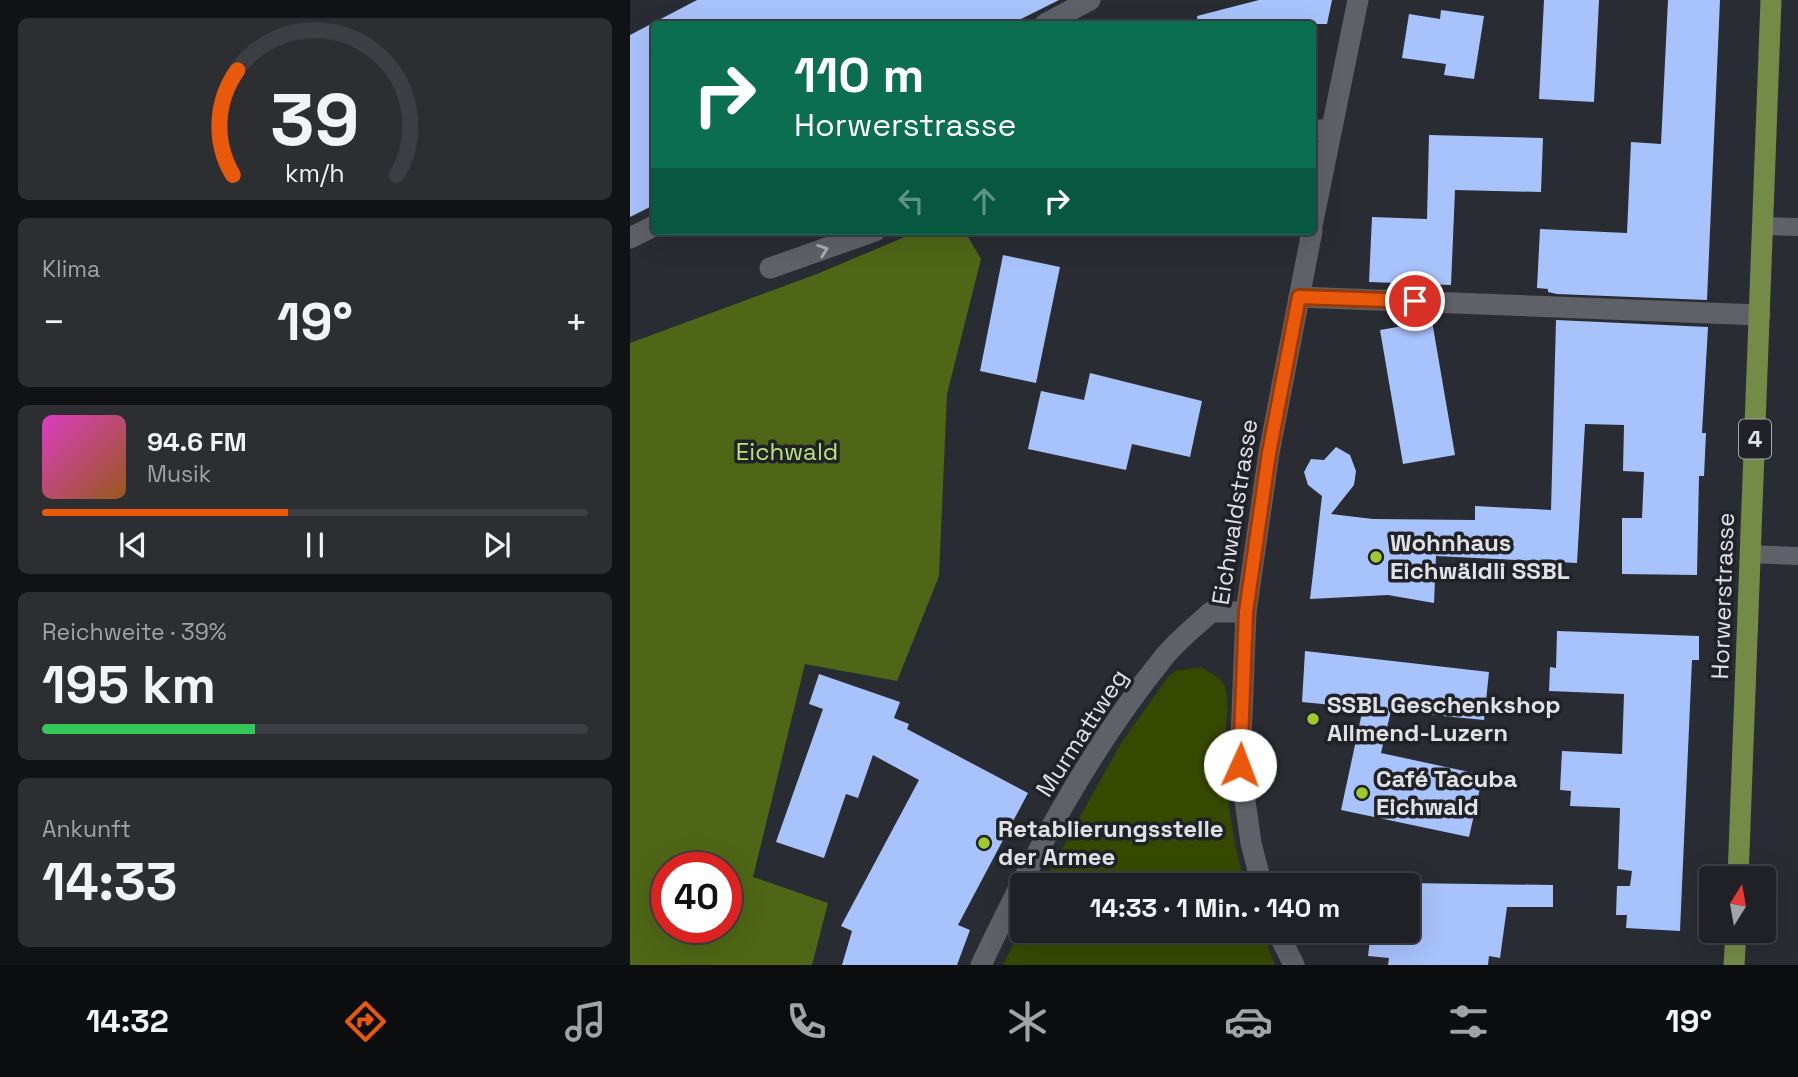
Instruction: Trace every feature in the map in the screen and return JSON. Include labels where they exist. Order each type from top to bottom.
[{"type":"main road","name":"Horwerstrasse","points":[[1738,866],[1772,0]]},
{"type":"main road","points":[[1734,965],[1735,943]]},
{"type":"street","points":[[1051,21],[1090,0]]},
{"type":"street","name":"Eichwaldstrasse","points":[[1316,189],[1322,130],[1358,0]]},
{"type":"street","points":[[630,238],[651,228]]},
{"type":"street","points":[[770,268],[865,235]]},
{"type":"street","name":"Eichwaldstrasse","points":[[1259,873],[1251,843],[1240,765],[1246,612],[1269,453],[1311,235]]},
{"type":"street","points":[[1299,297],[1760,315]]},
{"type":"street","name":"Murmattweg","points":[[981,965],[1021,881],[1110,729],[1166,654],[1211,612],[1246,612]]},
{"type":"street","points":[[1283,943],[1294,965]]},
{"type":"lane","points":[[1763,226],[1798,227]]},
{"type":"lane","points":[[1750,554],[1798,556]]},
{"type":"green space","name":"Eichwald","points":[[910,235],[967,235],[981,259],[947,394],[939,576],[897,681],[805,664],[753,877],[828,903],[812,965],[630,965],[630,343],[817,274]]},
{"type":"green space","points":[[1201,667],[1221,681],[1227,694],[1227,790],[1242,873],[1049,873],[1120,745],[1175,671]]},
{"type":"green space","points":[[1014,943],[1267,943],[1275,965],[1003,965]]},
{"type":"building","points":[[697,0],[1059,0],[1017,21],[657,21]]},
{"type":"building","points":[[1259,0],[1332,0],[1327,24],[1316,24],[1316,21],[1198,21],[1197,16]]},
{"type":"building","points":[[1544,0],[1599,0],[1594,102],[1539,99]]},
{"type":"building","points":[[1668,0],[1720,0],[1707,300],[1557,294],[1548,292],[1548,289],[1537,288],[1540,229],[1627,233],[1631,142],[1661,144]]},
{"type":"building","points":[[1441,10],[1484,16],[1474,79],[1444,75],[1446,64],[1402,58],[1409,14],[1440,19]]},
{"type":"building","points":[[651,24],[651,206],[630,217],[630,35]]},
{"type":"building","points":[[1429,135],[1543,138],[1541,192],[1455,190],[1451,285],[1369,282],[1372,217],[1427,219]]},
{"type":"building","points":[[1003,255],[1060,267],[1036,383],[980,371]]},
{"type":"building","points":[[1556,320],[1708,327],[1702,433],[1706,433],[1704,476],[1699,476],[1697,575],[1622,574],[1622,518],[1642,518],[1644,472],[1623,471],[1624,425],[1585,424],[1577,563],[1436,556],[1434,603],[1388,595],[1310,599],[1322,496],[1308,485],[1304,472],[1311,459],[1324,460],[1336,447],[1350,455],[1356,471],[1354,485],[1331,514],[1373,519],[1475,520],[1475,506],[1551,510]]},
{"type":"building","points":[[1432,321],[1455,455],[1403,464],[1380,330]]},
{"type":"building","points":[[1090,373],[1202,401],[1190,457],[1132,444],[1126,470],[1028,449],[1041,391],[1084,400]]},
{"type":"building","points":[[1557,631],[1699,636],[1699,660],[1692,660],[1680,931],[1626,928],[1627,915],[1616,915],[1617,886],[1630,886],[1632,871],[1618,869],[1620,808],[1570,806],[1571,791],[1560,790],[1562,751],[1622,754],[1624,694],[1549,691],[1550,667],[1556,668]]},
{"type":"building","points":[[1305,651],[1489,672],[1484,720],[1391,711],[1381,753],[1483,775],[1469,837],[1341,810],[1363,708],[1302,702]]},
{"type":"building","points":[[819,674],[900,702],[894,718],[909,724],[907,729],[1028,793],[958,925],[970,930],[957,965],[842,965],[852,931],[841,926],[919,780],[873,755],[858,798],[846,794],[824,858],[776,842],[823,709],[809,704]]},
{"type":"building","points":[[1420,883],[1553,885],[1553,907],[1507,907],[1500,958],[1489,956],[1488,965],[1388,965],[1389,958],[1368,956],[1370,943],[1420,943]]},
{"type":"place","name":"Wohnhaus Eichwäldli SSBL","points":[[1376,557]]},
{"type":"place","name":"SSBL Geschenkshop Allmend-Luzern","points":[[1313,719]]},
{"type":"place","name":"Café Tacuba Eichwald","points":[[1362,793]]},
{"type":"place","name":"Retablierungsstelle der Armee","points":[[984,843]]},
{"type":"route","points":[[1240,765],[1246,612],[1269,453],[1299,297],[1415,301]]}]
